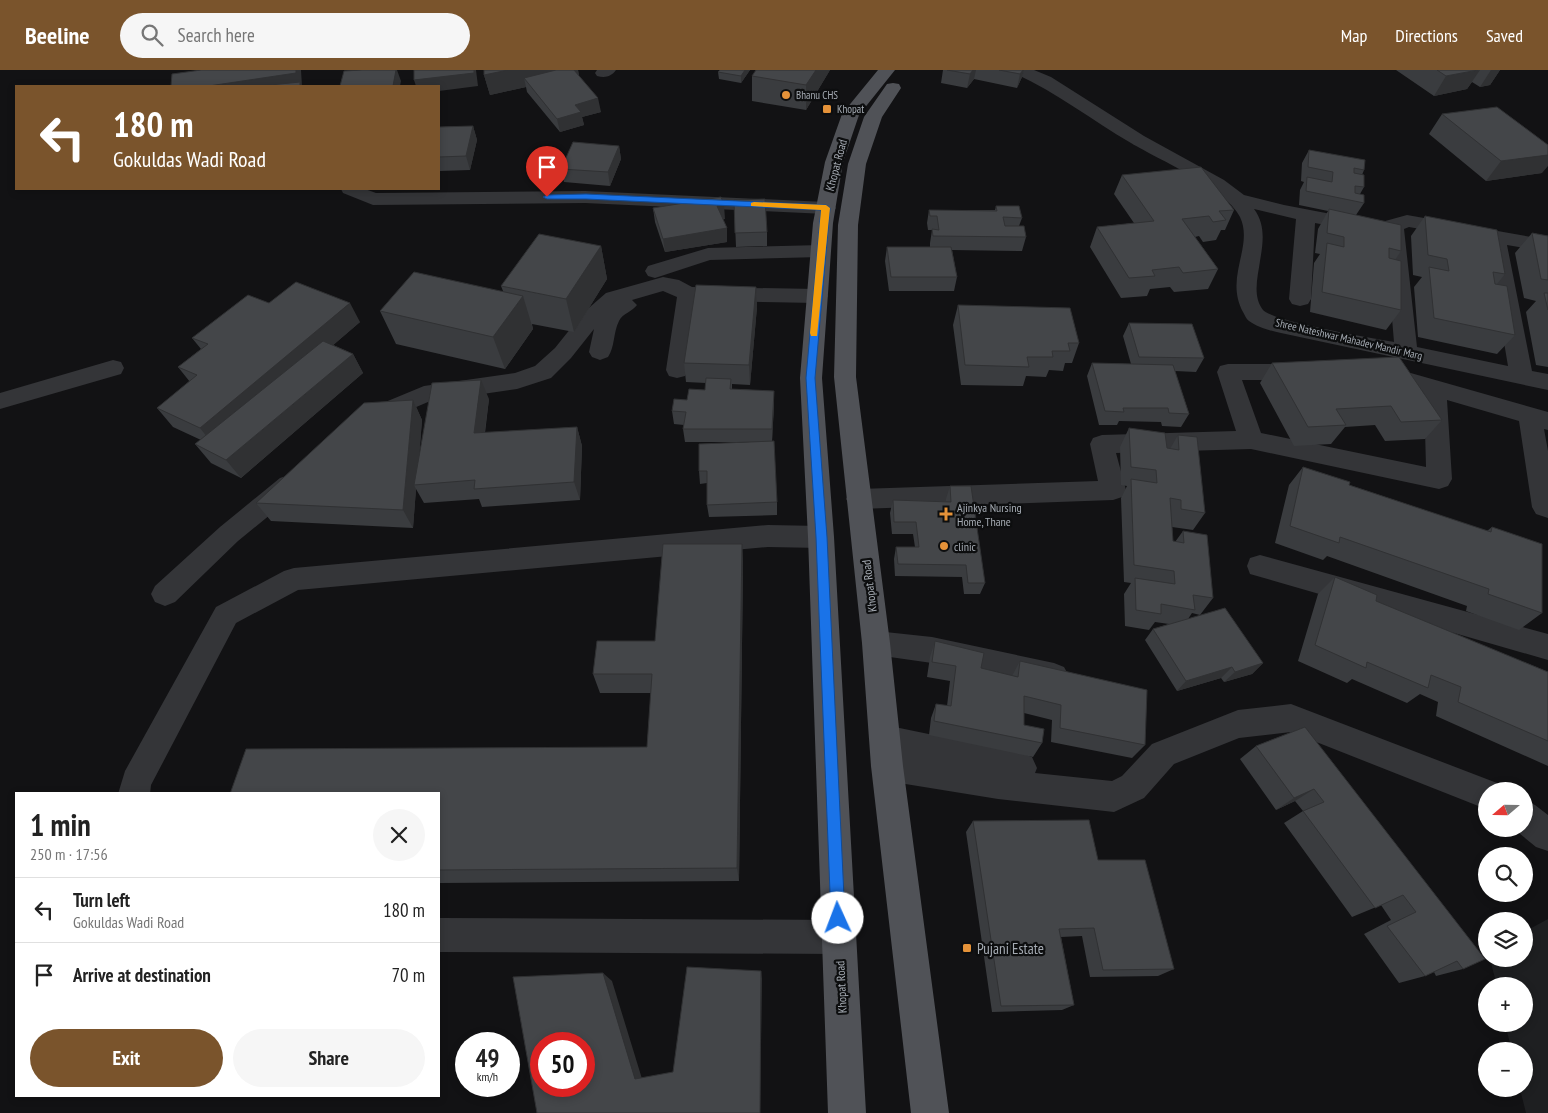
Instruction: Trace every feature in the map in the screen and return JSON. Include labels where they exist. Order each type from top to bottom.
[{"type":"main road","name":"Khopat Road","points":[[847,1113],[821,537],[811,378],[821,251],[834,162],[851,114],[887,70]]},
{"type":"main road","name":"Khopat Road","points":[[906,70],[872,117],[857,164],[848,225],[845,377],[876,643],[886,752],[930,1113]]},
{"type":"main road","points":[[815,458],[854,456]]},
{"type":"street","name":"Shree Nateshwar Mahadev Mandir Marg","points":[[1020,70],[1045,81],[1138,140],[1217,184],[1237,198],[1250,217],[1254,238],[1246,284],[1247,300],[1256,316],[1281,326],[1548,382]]},
{"type":"street","points":[[352,190],[373,199],[586,197],[826,208]]},
{"type":"street","points":[[1237,198],[1306,216],[1378,229],[1407,221],[1495,235],[1548,246]]},
{"type":"street","points":[[1300,300],[1306,216]]},
{"type":"street","points":[[1394,226],[1406,353]]},
{"type":"street","points":[[1495,235],[1522,377]]},
{"type":"street","points":[[355,430],[370,418],[424,394],[517,381],[543,372],[563,353],[591,318],[614,298],[708,254],[821,251]]},
{"type":"street","points":[[659,278],[688,294],[817,296]]},
{"type":"street","points":[[600,352],[608,319],[613,312],[622,306],[658,299],[662,295],[659,278]]},
{"type":"street","points":[[677,370],[688,294]]},
{"type":"street","points":[[0,400],[114,368]]},
{"type":"street","points":[[1251,440],[1228,372],[1325,372]]},
{"type":"street","points":[[1354,372],[1384,372],[1539,418],[1545,507],[1548,508]]},
{"type":"street","points":[[859,499],[1113,490],[1102,444],[1251,440],[1439,479],[1435,388]]},
{"type":"street","points":[[165,594],[228,534],[303,473]]},
{"type":"street","points":[[134,792],[136,782],[226,616],[294,579],[768,536],[821,537]]},
{"type":"street","points":[[1260,566],[1548,647]]},
{"type":"street","points":[[876,643],[932,650],[1077,681]]},
{"type":"street","points":[[886,752],[998,784],[1114,797],[1133,788],[1163,754],[1238,724],[1291,718],[1478,791]]},
{"type":"street","points":[[886,752],[1021,768]]},
{"type":"street","points":[[1533,823],[1548,835]]},
{"type":"street","points":[[440,935],[838,937]]},
{"type":"shaded area","points":[[1548,919],[1548,1113],[1526,1113],[1522,1097],[1533,1097],[1533,1042],[1510,1042],[1507,1032],[1533,1032],[1533,977],[1495,977],[1492,967],[1533,967],[1533,927]]},
{"type":"building","points":[[201,70],[296,70],[296,73],[216,85],[171,85],[172,74]]},
{"type":"building","points":[[396,70],[393,85],[340,85],[344,71]]},
{"type":"building","points":[[414,70],[474,70],[474,73],[414,80]]},
{"type":"building","points":[[484,70],[508,70],[484,75]]},
{"type":"building","points":[[556,70],[574,70],[598,98],[575,105],[581,112],[557,119],[524,78]]},
{"type":"building","points":[[720,70],[745,70],[741,76],[718,72]]},
{"type":"building","points":[[756,70],[816,70],[806,85],[752,76]]},
{"type":"building","points":[[947,70],[973,70],[970,74]]},
{"type":"building","points":[[999,70],[1023,70],[1020,74]]},
{"type":"building","points":[[1437,70],[1478,70],[1446,76]]},
{"type":"building","points":[[300,82],[300,85],[270,85]]},
{"type":"building","points":[[1497,107],[1548,145],[1548,155],[1501,161],[1442,114]]},
{"type":"building","points":[[473,126],[466,156],[440,157],[440,127]]},
{"type":"building","points":[[573,142],[619,146],[608,172],[561,169]]},
{"type":"building","points":[[1309,150],[1365,160],[1364,170],[1354,168],[1354,173],[1364,175],[1364,187],[1355,186],[1355,193],[1364,195],[1364,203],[1306,191],[1307,177],[1332,182],[1333,172],[1308,167]]},
{"type":"building","points":[[1201,167],[1234,210],[1219,211],[1226,220],[1213,222],[1209,216],[1182,219],[1218,269],[1183,273],[1179,267],[1152,270],[1155,276],[1129,278],[1097,227],[1154,221],[1122,175]]},
{"type":"building","points":[[721,197],[724,205],[717,206],[727,228],[663,239],[653,208]]},
{"type":"building","points":[[765,199],[767,232],[735,233],[734,200]]},
{"type":"building","points":[[996,206],[1019,206],[1022,218],[1003,217],[1005,226],[1024,226],[1026,237],[933,236],[932,229],[939,230],[937,216],[930,216],[929,210],[997,211]]},
{"type":"building","points":[[1329,209],[1401,225],[1401,251],[1389,248],[1389,258],[1401,261],[1401,310],[1322,292],[1327,243],[1344,247],[1344,237],[1327,233]]},
{"type":"building","points":[[1425,216],[1497,230],[1505,274],[1493,272],[1495,284],[1507,286],[1515,335],[1434,318],[1429,267],[1449,271],[1447,259],[1428,255]]},
{"type":"building","points":[[1532,233],[1548,236],[1548,280],[1541,279]]},
{"type":"building","points":[[539,234],[601,246],[566,299],[501,286]]},
{"type":"building","points":[[887,247],[951,247],[957,277],[891,277]]},
{"type":"building","points":[[414,272],[523,296],[493,337],[380,311]]},
{"type":"building","points":[[296,282],[350,303],[200,428],[157,408],[197,375],[178,367],[208,344],[192,338],[248,295],[269,303]]},
{"type":"building","points":[[696,285],[756,287],[749,365],[684,363]]},
{"type":"building","points":[[1544,293],[1548,293],[1548,310]]},
{"type":"building","points":[[958,305],[1070,308],[1079,343],[1068,343],[1070,351],[1052,351],[1053,357],[1027,357],[1029,367],[965,365]]},
{"type":"building","points":[[1129,323],[1192,324],[1204,358],[1139,357]]},
{"type":"building","points":[[323,341],[353,354],[226,460],[195,444]]},
{"type":"building","points":[[1399,357],[1442,420],[1401,422],[1391,406],[1336,409],[1346,425],[1308,427],[1272,363]]},
{"type":"building","points":[[1092,363],[1173,365],[1189,414],[1169,413],[1168,408],[1123,408],[1124,412],[1105,411]]},
{"type":"building","points":[[706,378],[731,379],[730,389],[774,391],[772,429],[683,429],[686,412],[672,411],[674,399],[687,400],[689,389],[705,390]]},
{"type":"building","points":[[481,380],[474,433],[577,427],[574,482],[474,489],[475,480],[414,485],[432,383]]},
{"type":"building","points":[[413,400],[403,510],[256,503],[364,403]]},
{"type":"building","points":[[1129,428],[1165,433],[1167,448],[1179,450],[1178,435],[1197,437],[1205,513],[1181,509],[1181,500],[1170,498],[1173,541],[1184,543],[1183,531],[1207,535],[1213,598],[1193,595],[1195,610],[1161,604],[1161,614],[1136,610],[1135,578],[1175,584],[1174,571],[1134,565],[1131,479],[1157,483],[1156,470],[1131,467]]},
{"type":"building","points":[[774,441],[777,502],[707,505],[707,471],[699,471],[699,444]]},
{"type":"building","points":[[1303,467],[1350,482],[1349,485],[1491,532],[1492,527],[1542,544],[1542,613],[1488,594],[1489,589],[1340,537],[1339,543],[1290,526]]},
{"type":"building","name":"clinic","points":[[950,486],[971,486],[985,583],[968,583],[966,565],[898,564],[896,547],[919,547],[916,522],[894,522],[893,500],[951,502]]},
{"type":"building","points":[[663,544],[742,544],[737,868],[440,870],[440,792],[231,792],[246,749],[647,747],[652,674],[593,674],[597,641],[655,641]]},
{"type":"building","points":[[1335,577],[1377,595],[1376,601],[1548,672],[1548,741],[1458,702],[1461,687],[1431,675],[1428,688],[1367,662],[1366,668],[1315,645]]},
{"type":"building","points":[[1225,608],[1263,663],[1235,672],[1232,667],[1186,681],[1153,629]]},
{"type":"building","points":[[935,641],[984,653],[981,668],[1018,677],[1020,661],[1147,690],[1145,745],[1060,728],[1061,705],[1024,696],[1024,725],[1044,729],[1042,743],[934,721],[936,704],[951,706],[956,666],[932,662]]},
{"type":"building","points":[[1305,727],[1478,950],[1478,962],[1463,969],[1457,961],[1425,976],[1387,926],[1416,912],[1403,895],[1375,908],[1303,811],[1324,802],[1314,789],[1294,798],[1256,746]]},
{"type":"building","points":[[1089,820],[1098,860],[1145,860],[1174,969],[1103,970],[1094,928],[1059,929],[1074,1005],[1001,1006],[973,821]]},
{"type":"building","points":[[687,967],[761,971],[760,1113],[537,1113],[534,1097],[595,1097],[595,1032],[530,1032],[530,1073],[513,977],[603,973],[635,1079],[673,1072]]},
{"type":"slow traffic","points":[[754,205],[826,208],[823,223],[814,333]]},
{"type":"place","name":"Bhanu CHS","points":[[786,95]]},
{"type":"place","name":"Khopat","points":[[827,109]]},
{"type":"place","name":"Ajinkya Nursing Home, Thane","points":[[946,514]]},
{"type":"place","name":"clinic","points":[[944,546]]},
{"type":"place","name":"Pujani Estate","points":[[967,948]]},
{"type":"route","points":[[547,197],[586,197],[826,208],[823,223],[811,378],[821,537],[838,918]]}]
